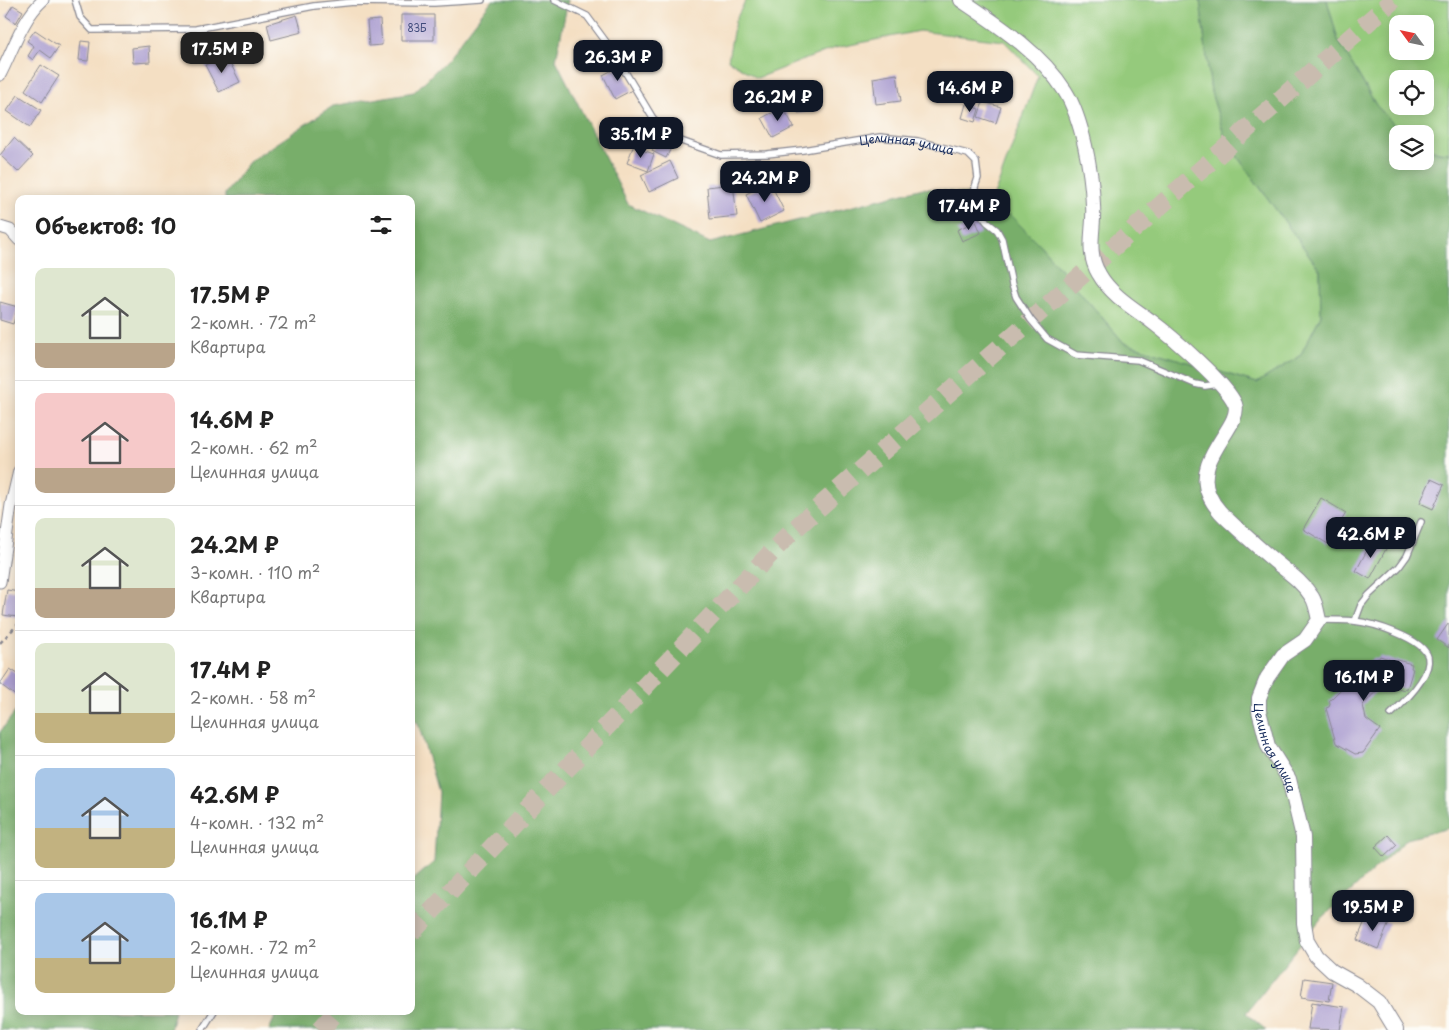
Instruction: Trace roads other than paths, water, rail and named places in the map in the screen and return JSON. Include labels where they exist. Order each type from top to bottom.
[{"type":"street","points":[[961,0],[997,24],[1040,60],[1064,90],[1074,109],[1091,176],[1094,207],[1090,244],[1093,261],[1099,274],[1112,290],[1207,370],[1235,405],[1236,411],[1212,453],[1205,474],[1208,494],[1219,512],[1300,582],[1313,598],[1319,620]]},
{"type":"street","points":[[0,75],[36,2]]},
{"type":"street","points":[[0,226],[10,230],[15,236]]},
{"type":"street","points":[[0,582],[15,488]]},
{"type":"street","name":"Целинная улица","points":[[1319,620],[1305,640],[1283,655],[1267,678],[1259,698],[1258,711],[1268,746],[1289,779],[1303,837],[1304,923],[1307,941],[1316,956],[1332,971],[1357,985],[1379,1002],[1396,1030]]},
{"type":"lane","points":[[75,0],[80,17],[92,30],[111,31],[196,29],[314,6],[354,2],[434,3],[482,0]]},
{"type":"lane","name":"Целинная улица","points":[[554,0],[587,16],[612,50],[657,125],[681,141],[721,155],[730,155],[794,151],[880,137],[918,141],[968,154],[976,162],[978,178],[975,187],[975,202],[983,218],[997,230],[1002,239],[1016,297],[1031,320],[1047,339],[1076,355],[1138,360],[1195,384],[1205,386],[1220,384]]},
{"type":"lane","points":[[1355,621],[1361,605],[1399,567],[1407,556],[1421,522]]},
{"type":"lane","points":[[1319,620],[1355,621],[1412,640],[1425,651],[1428,659],[1426,669],[1413,694],[1391,714]]},
{"type":"lane","points":[[202,1030],[211,1015]]},
{"type":"tunnel","points":[[415,929],[790,533],[1393,0]]},
{"type":"tunnel","points":[[320,1030],[333,1015]]}]
